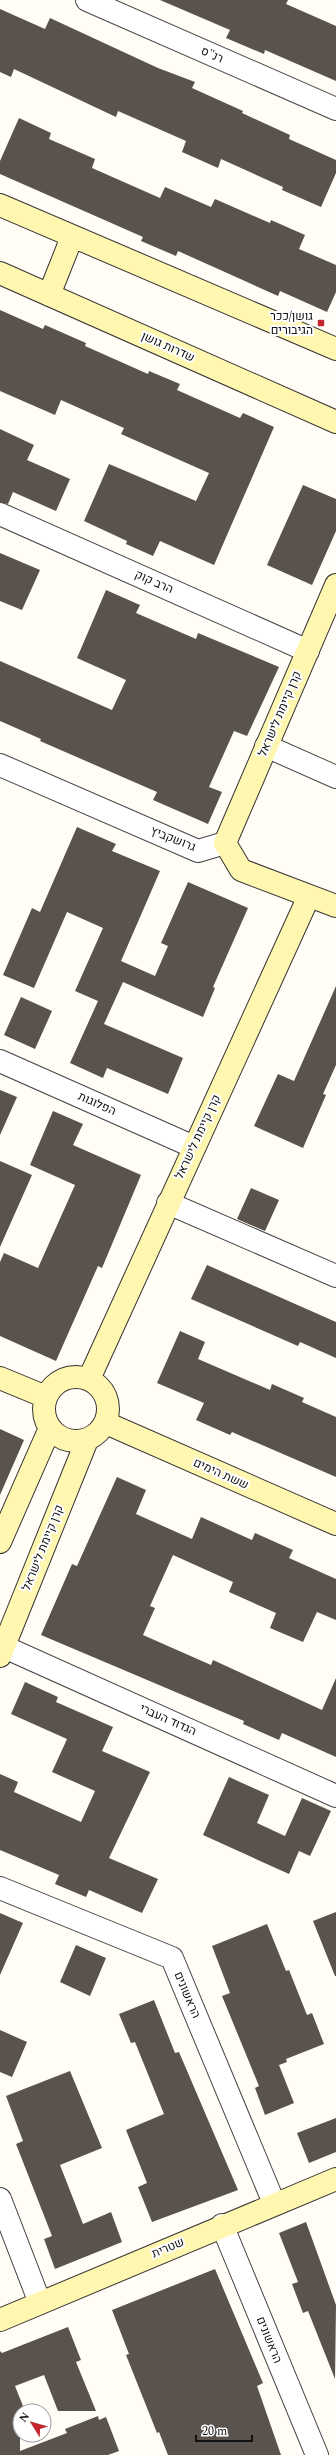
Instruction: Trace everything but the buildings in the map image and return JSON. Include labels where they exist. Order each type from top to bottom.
[{"type":"street","name":"רנ\"ס","points":[[87,0],[336,109]]},
{"type":"street","points":[[0,205],[336,349]]},
{"type":"street","points":[[49,295],[72,237]]},
{"type":"street","name":"שדרות גושן","points":[[0,273],[336,422]]},
{"type":"street","name":"הרב קוק","points":[[0,514],[308,651]]},
{"type":"street","name":"קרן קיימת לישראל","points":[[225,842],[336,585]]},
{"type":"street","points":[[266,746],[336,777]]},
{"type":"street","name":"גרושקביץ","points":[[0,765],[198,851],[225,842]]},
{"type":"street","points":[[225,842],[241,870],[336,906]]},
{"type":"street","name":"קרן קיימת לישראל","points":[[89,1379],[309,896]]},
{"type":"street","name":"הפלוגות","points":[[0,1061],[194,1147]]},
{"type":"street","points":[[168,1203],[336,1276]]},
{"type":"street","points":[[79,1376],[89,1379],[105,1393],[109,1413],[106,1423],[95,1436],[87,1440],[66,1440],[50,1428],[44,1413],[46,1397],[51,1388],[64,1379],[79,1376]]},
{"type":"street","points":[[0,1378],[46,1397]]},
{"type":"street","name":"ששת הימים","points":[[106,1423],[336,1524]]},
{"type":"street","points":[[0,1542],[50,1428]]},
{"type":"street","name":"קרן קיימת לישראל","points":[[1,1649],[87,1440]]},
{"type":"street","name":"הגדוד העברי","points":[[1,1649],[336,1796]]},
{"type":"street","name":"הראשונים","points":[[0,1888],[172,1958],[274,2203]]},
{"type":"street","name":"שטרית","points":[[0,2320],[274,2203],[336,2179]]},
{"type":"street","points":[[0,2199],[40,2303]]},
{"type":"street","name":"הראשונים","points":[[222,2225],[316,2455]]},
{"type":"place","name":"גושן/ככר הגיבורים","points":[[321,323]]}]
